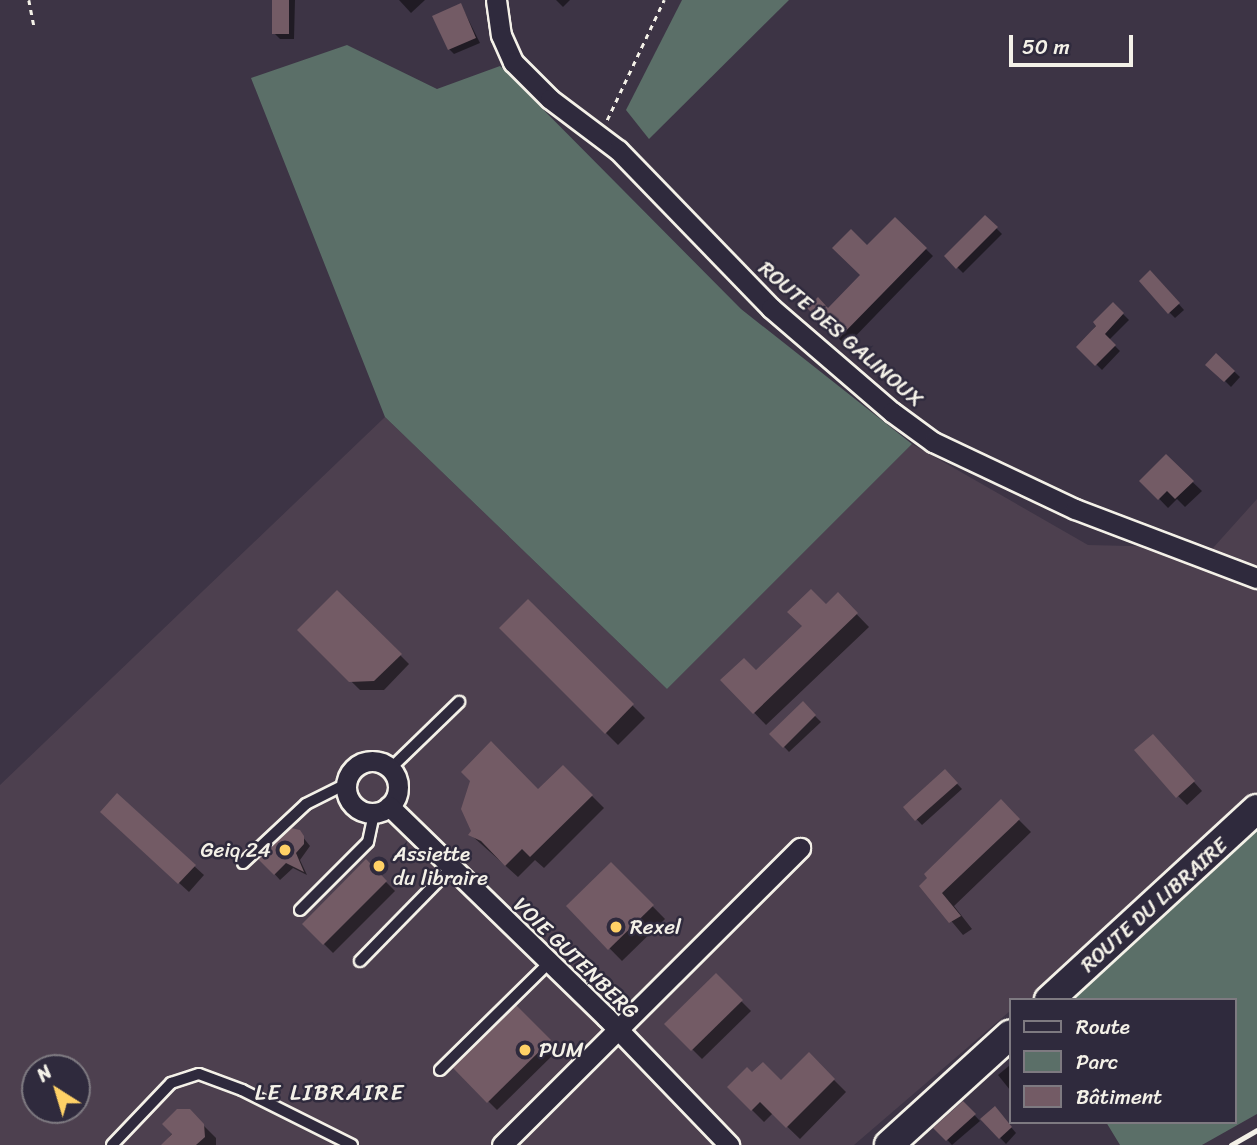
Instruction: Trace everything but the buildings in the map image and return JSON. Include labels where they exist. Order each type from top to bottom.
[{"type":"main road","name":"ROUTE DU LIBRAIRE","points":[[1051,998],[1257,809]]},
{"type":"main road","points":[[890,1145],[1009,1036]]},
{"type":"street","name":"ROUTE DES GALINOUX","points":[[496,0],[501,35],[513,62],[550,99],[618,150],[771,307],[892,412],[933,442],[1075,509],[1257,578]]},
{"type":"street","points":[[365,761],[383,763],[391,768],[398,785],[398,794],[381,810],[356,808],[350,801],[346,784],[357,765],[365,761]]},
{"type":"street","name":"VOIE GUTENBERG","points":[[381,810],[451,867],[617,1029],[729,1145]]},
{"type":"street","points":[[502,1145],[800,848]]},
{"type":"lane","points":[[391,768],[458,702]]},
{"type":"lane","points":[[243,863],[306,804],[346,784]]},
{"type":"lane","points":[[300,910],[368,842],[381,810]]},
{"type":"lane","points":[[360,961],[451,867]]},
{"type":"lane","points":[[440,1070],[549,963]]},
{"type":"lane","points":[[112,1145],[171,1083],[200,1074],[242,1090],[352,1145]]},
{"type":"path","points":[[29,0],[34,26]]},
{"type":"path","points":[[599,136],[664,0]]},
{"type":"shaded area","points":[[385,417],[667,689],[912,444],[1088,545],[1213,548],[1257,499],[1257,826],[1072,998],[1009,998],[1009,1012],[854,1145],[0,1145],[0,785]]},
{"type":"green space","points":[[682,0],[789,0],[649,139],[626,110]]},
{"type":"green space","points":[[347,45],[437,89],[500,66],[741,309],[912,444],[667,689],[385,417],[251,78]]},
{"type":"green space","points":[[1257,826],[1257,1114],[1202,1145],[1120,1145],[1107,1124],[1236,1124],[1236,998],[1072,998]]},
{"type":"railway","points":[[1231,1145],[1257,1130]]},
{"type":"place","name":"Geiq 24","points":[[285,850]]},
{"type":"place","name":"Assiette du libraire","points":[[379,866]]},
{"type":"place","name":"Rexel","points":[[616,927]]},
{"type":"place","name":"PUM","points":[[525,1050]]},
{"type":"district","name":"LE LIBRAIRE","points":[[330,1093]]}]
